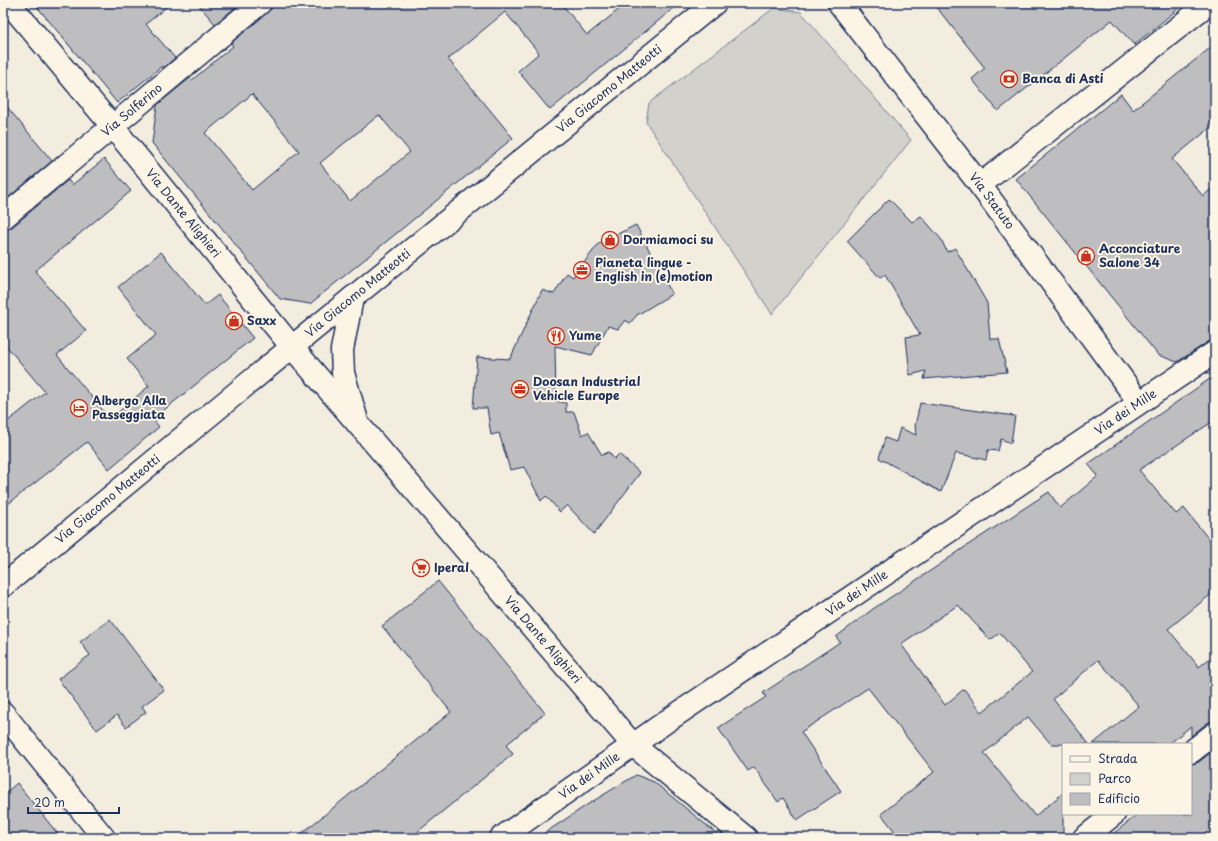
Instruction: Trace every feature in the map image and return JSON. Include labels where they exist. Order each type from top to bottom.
[{"type":"street","name":"Via Dante Alighieri","points":[[9,3],[113,127],[292,346],[633,745],[746,838]]},
{"type":"street","name":"Via Solferino","points":[[3,218],[260,3]]},
{"type":"street","name":"Via Giacomo Matteotti","points":[[3,586],[292,346],[715,3]]},
{"type":"street","name":"Via Statuto","points":[[839,3],[980,185],[1139,402]]},
{"type":"street","points":[[980,185],[1209,3]]},
{"type":"street","name":"Via Dante Alighieri","points":[[352,298],[342,350],[343,373],[358,424]]},
{"type":"street","name":"Via dei Mille","points":[[502,838],[633,745],[1215,352]]},
{"type":"street","points":[[3,713],[104,838]]},
{"type":"street","points":[[1192,751],[1215,733]]},
{"type":"street","points":[[1084,838],[1113,815]]},
{"type":"green space","points":[[774,8],[801,12],[911,140],[772,314],[646,122],[649,103]]},
{"type":"building","points":[[34,3],[171,3],[146,24],[175,58],[162,69],[162,66],[117,103]]},
{"type":"building","points":[[197,3],[241,3],[215,24]]},
{"type":"building","points":[[272,3],[561,3],[587,35],[627,3],[680,3],[550,110],[518,71],[539,53],[505,12],[448,59],[513,138],[310,304],[280,299],[152,143],[157,105],[190,78],[192,80],[233,46],[231,43],[272,8]],"holes":[[[252,94],[299,151],[252,190],[205,133]],[[379,115],[410,152],[350,201],[320,163]]]},
{"type":"building","points":[[933,3],[1185,3],[1134,45],[1112,20],[998,111],[972,79],[985,68]]},
{"type":"building","points":[[1215,44],[1215,124],[1172,159],[1203,196],[1215,186],[1215,340],[1208,342],[1177,362],[1158,355],[1016,179],[1121,94],[1133,110]]},
{"type":"building","points":[[3,102],[52,161],[3,202]]},
{"type":"building","points":[[104,159],[131,191],[35,271],[86,331],[57,355],[110,419],[149,386],[127,359],[156,335],[118,287],[161,252],[205,305],[218,295],[253,338],[153,419],[159,427],[109,469],[87,442],[3,508],[3,425],[45,392],[3,342],[3,230],[11,228],[68,180],[72,185]]},
{"type":"building","points":[[889,199],[912,222],[921,216],[941,239],[947,252],[955,248],[987,303],[990,339],[999,339],[1007,372],[924,379],[926,371],[910,375],[906,337],[920,335],[885,275],[880,278],[847,241]]},
{"type":"building","points":[[636,225],[672,294],[637,315],[630,323],[625,320],[618,329],[608,326],[592,355],[555,346],[556,401],[566,403],[566,412],[574,412],[582,435],[588,432],[602,455],[609,452],[614,459],[619,454],[640,473],[594,534],[567,505],[560,512],[546,496],[541,501],[524,467],[510,470],[499,433],[491,435],[487,408],[473,408],[477,357],[510,359],[542,290],[554,294],[567,273],[573,277],[599,243]]},
{"type":"building","points":[[1215,367],[1215,420],[1139,470],[1176,514],[1184,508],[1215,547],[1215,591],[1168,629],[1199,667],[1215,654],[1215,721],[1207,723],[1191,736],[1191,726],[1170,743],[1094,743],[1139,706],[1098,660],[1053,699],[1088,743],[1051,744],[1028,717],[984,753],[1035,816],[1062,794],[1063,838],[900,838],[881,814],[934,772],[868,688],[801,732],[841,791],[797,820],[783,798],[778,802],[754,767],[748,771],[718,728],[766,697],[763,693],[840,642],[836,637],[873,609],[1049,492],[1060,508],[1098,476],[1088,464],[1214,376],[1206,373]],"holes":[[[958,605],[990,640],[1000,633],[1032,672],[982,712],[964,689],[945,705],[901,644]]]},
{"type":"building","points":[[920,403],[1015,416],[1011,443],[1001,439],[998,451],[988,450],[986,460],[956,453],[941,492],[879,458],[885,438],[896,442],[900,428],[916,435],[915,426]]},
{"type":"building","points":[[438,581],[545,713],[506,745],[513,754],[410,838],[296,838],[451,712],[382,626]]},
{"type":"building","points":[[110,619],[164,690],[142,706],[146,712],[126,727],[117,715],[97,730],[58,679],[90,655],[80,642]]},
{"type":"building","points":[[1215,749],[1215,838],[1108,838],[1137,815],[1192,815],[1192,764],[1199,762]]},
{"type":"building","points":[[636,775],[654,782],[722,838],[537,838],[590,803]]},
{"type":"building","points":[[17,783],[61,838],[3,838],[3,795]]},
{"type":"place","name":"Banca di Asti","points":[[1009,79]]},
{"type":"place","name":"Dormiamoci su","points":[[610,240]]},
{"type":"place","name":"Acconciature Salone 34","points":[[1086,256]]},
{"type":"place","name":"Pianeta lingue - English in (e)motion","points":[[582,270]]},
{"type":"place","name":"Saxx","points":[[234,321]]},
{"type":"place","name":"Yume","points":[[556,336]]},
{"type":"place","name":"Doosan Industrial Vehicle Europe","points":[[520,389]]},
{"type":"place","name":"Albergo Alla Passeggiata","points":[[79,408]]},
{"type":"place","name":"Iperal","points":[[421,568]]}]
